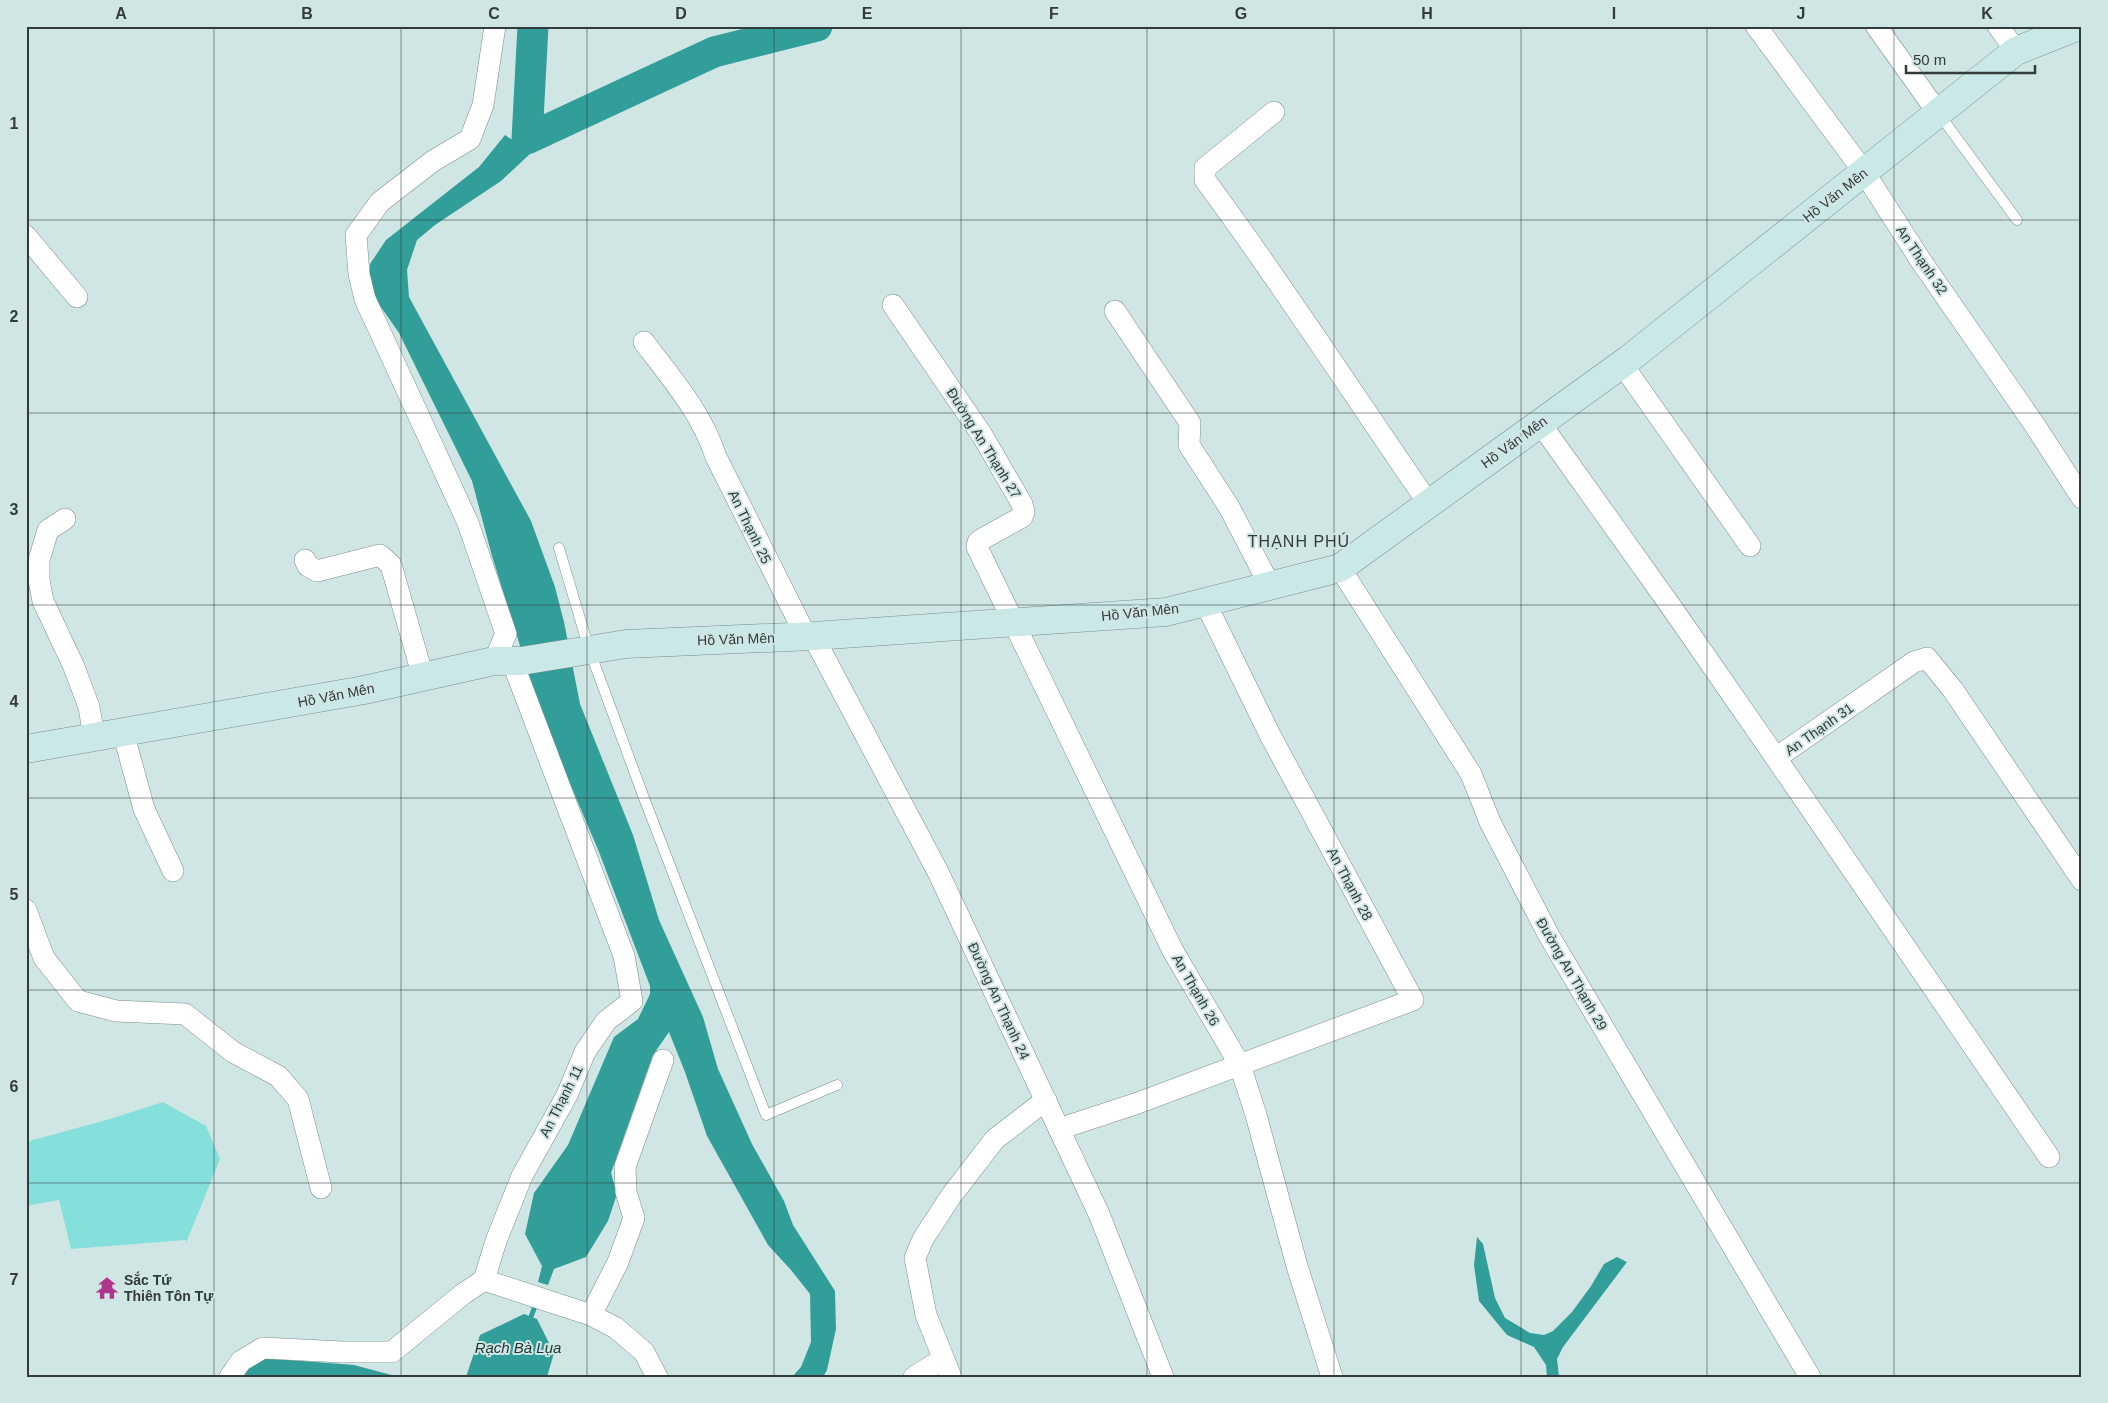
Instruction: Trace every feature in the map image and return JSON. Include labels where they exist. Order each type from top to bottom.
[{"type":"street","points":[[495,26],[483,105],[470,139],[434,161],[380,202],[356,236],[365,299],[468,523],[506,634],[509,661]]},
{"type":"street","name":"An Thạnh 32","points":[[1756,26],[1864,172],[1921,260],[2034,424],[2082,498]]},
{"type":"street","points":[[1876,26],[1938,113]]},
{"type":"street","points":[[1998,26],[2016,52]]},
{"type":"street","name":"Hồ Văn Mên","points":[[26,749],[364,690],[509,661],[582,650],[626,644],[810,636],[1166,612],[1340,568],[1622,364],[2016,52],[2079,26]]},
{"type":"street","points":[[1274,112],[1205,168],[1205,180],[1301,314],[1429,504]]},
{"type":"street","points":[[26,236],[77,297]]},
{"type":"street","name":"Đường An Thạnh 27","points":[[893,305],[982,436],[1022,504],[1024,512],[1022,517],[982,539],[977,547],[1012,622]]},
{"type":"street","points":[[1115,311],[1190,423],[1189,446],[1230,507],[1270,586]]},
{"type":"street","name":"An Thạnh 25","points":[[644,342],[699,416],[709,436],[716,457],[810,636]]},
{"type":"street","points":[[1622,364],[1750,546]]},
{"type":"street","name":"An Thạnh 31","points":[[1540,423],[1776,758],[1914,662],[1927,658],[1953,690],[2082,880]]},
{"type":"street","points":[[65,519],[48,530],[39,560],[39,580],[43,601],[74,667],[89,707],[94,737]]},
{"type":"street","points":[[305,560],[308,566],[317,571],[380,555],[388,560],[423,677]]},
{"type":"street","name":"Đường An Thạnh 29","points":[[1340,568],[1471,774],[1490,822],[1548,934],[1810,1377]]},
{"type":"street","name":"An Thạnh 28","points":[[1205,602],[1270,735],[1413,1000],[1240,1065]]},
{"type":"street","name":"An Thạnh 26","points":[[1012,622],[1173,950],[1240,1065],[1256,1114],[1297,1266],[1332,1377]]},
{"type":"street","name":"Đường An Thạnh 24","points":[[810,636],[938,872],[1099,1214],[1163,1377]]},
{"type":"street","name":"An Thạnh 11","points":[[484,1280],[496,1241],[522,1176],[567,1095],[586,1052],[606,1021],[632,1001],[624,956],[509,661]]},
{"type":"street","points":[[123,732],[144,808],[173,871]]},
{"type":"street","points":[[1776,758],[2049,1157]]},
{"type":"street","points":[[26,910],[44,958],[78,1000],[116,1011],[185,1014],[233,1052],[278,1076],[298,1099],[322,1188]]},
{"type":"street","points":[[591,1315],[618,1262],[634,1218],[626,1192],[625,1167],[664,1060]]},
{"type":"street","points":[[1059,1129],[1138,1103],[1240,1065]]},
{"type":"street","points":[[914,1377],[947,1368],[926,1315],[915,1258],[923,1239],[951,1196],[994,1139],[1046,1100]]},
{"type":"street","points":[[230,1377],[241,1361],[263,1348],[342,1352],[392,1352],[463,1294],[484,1280],[591,1315],[616,1328],[644,1352],[657,1377]]},
{"type":"lane","points":[[1938,113],[2017,220]]},
{"type":"lane","points":[[560,548],[582,650],[648,808],[766,1115],[836,1085]]},
{"type":"shaded area","points":[[163,1102],[206,1126],[220,1159],[186,1243],[186,1240],[71,1249],[59,1200],[26,1206],[26,1142]]},
{"type":"water","points":[[505,135],[531,153],[501,181],[435,225],[417,240],[407,270],[409,297],[531,521],[555,587],[580,704],[633,835],[659,920],[703,1017],[718,1069],[752,1144],[784,1201],[793,1225],[835,1291],[836,1329],[827,1370],[823,1377],[792,1377],[801,1367],[811,1342],[810,1294],[768,1245],[707,1136],[669,1032],[653,1055],[611,1173],[617,1194],[608,1221],[586,1257],[554,1269],[548,1285],[538,1282],[542,1266],[525,1234],[534,1193],[568,1145],[614,1037],[638,1019],[650,994],[650,986],[599,852],[560,760],[535,694],[492,556],[472,481],[399,333],[369,290],[370,264],[386,240],[479,167]]},
{"type":"water","points":[[1477,1237],[1483,1244],[1495,1298],[1505,1318],[1530,1333],[1544,1335],[1553,1331],[1572,1312],[1604,1264],[1617,1257],[1627,1262],[1563,1347],[1557,1359],[1559,1377],[1547,1377],[1546,1365],[1534,1347],[1507,1335],[1479,1301],[1474,1265]]},
{"type":"water","name":"Rạch Bà Lụa","points":[[524,1314],[537,1319],[554,1353],[547,1377],[466,1377],[480,1335]]},
{"type":"water","points":[[263,1358],[354,1365],[399,1377],[235,1377]]},
{"type":"waterway","points":[[533,26],[527,139],[714,52],[817,26]]},
{"type":"waterway","points":[[531,1317],[536,1303]]},
{"type":"place","name":"Sắc Tứ Thiên Tôn Tự","points":[[107,1288]]},
{"type":"district","name":"THẠNH PHÚ","points":[[1299,541]]}]
